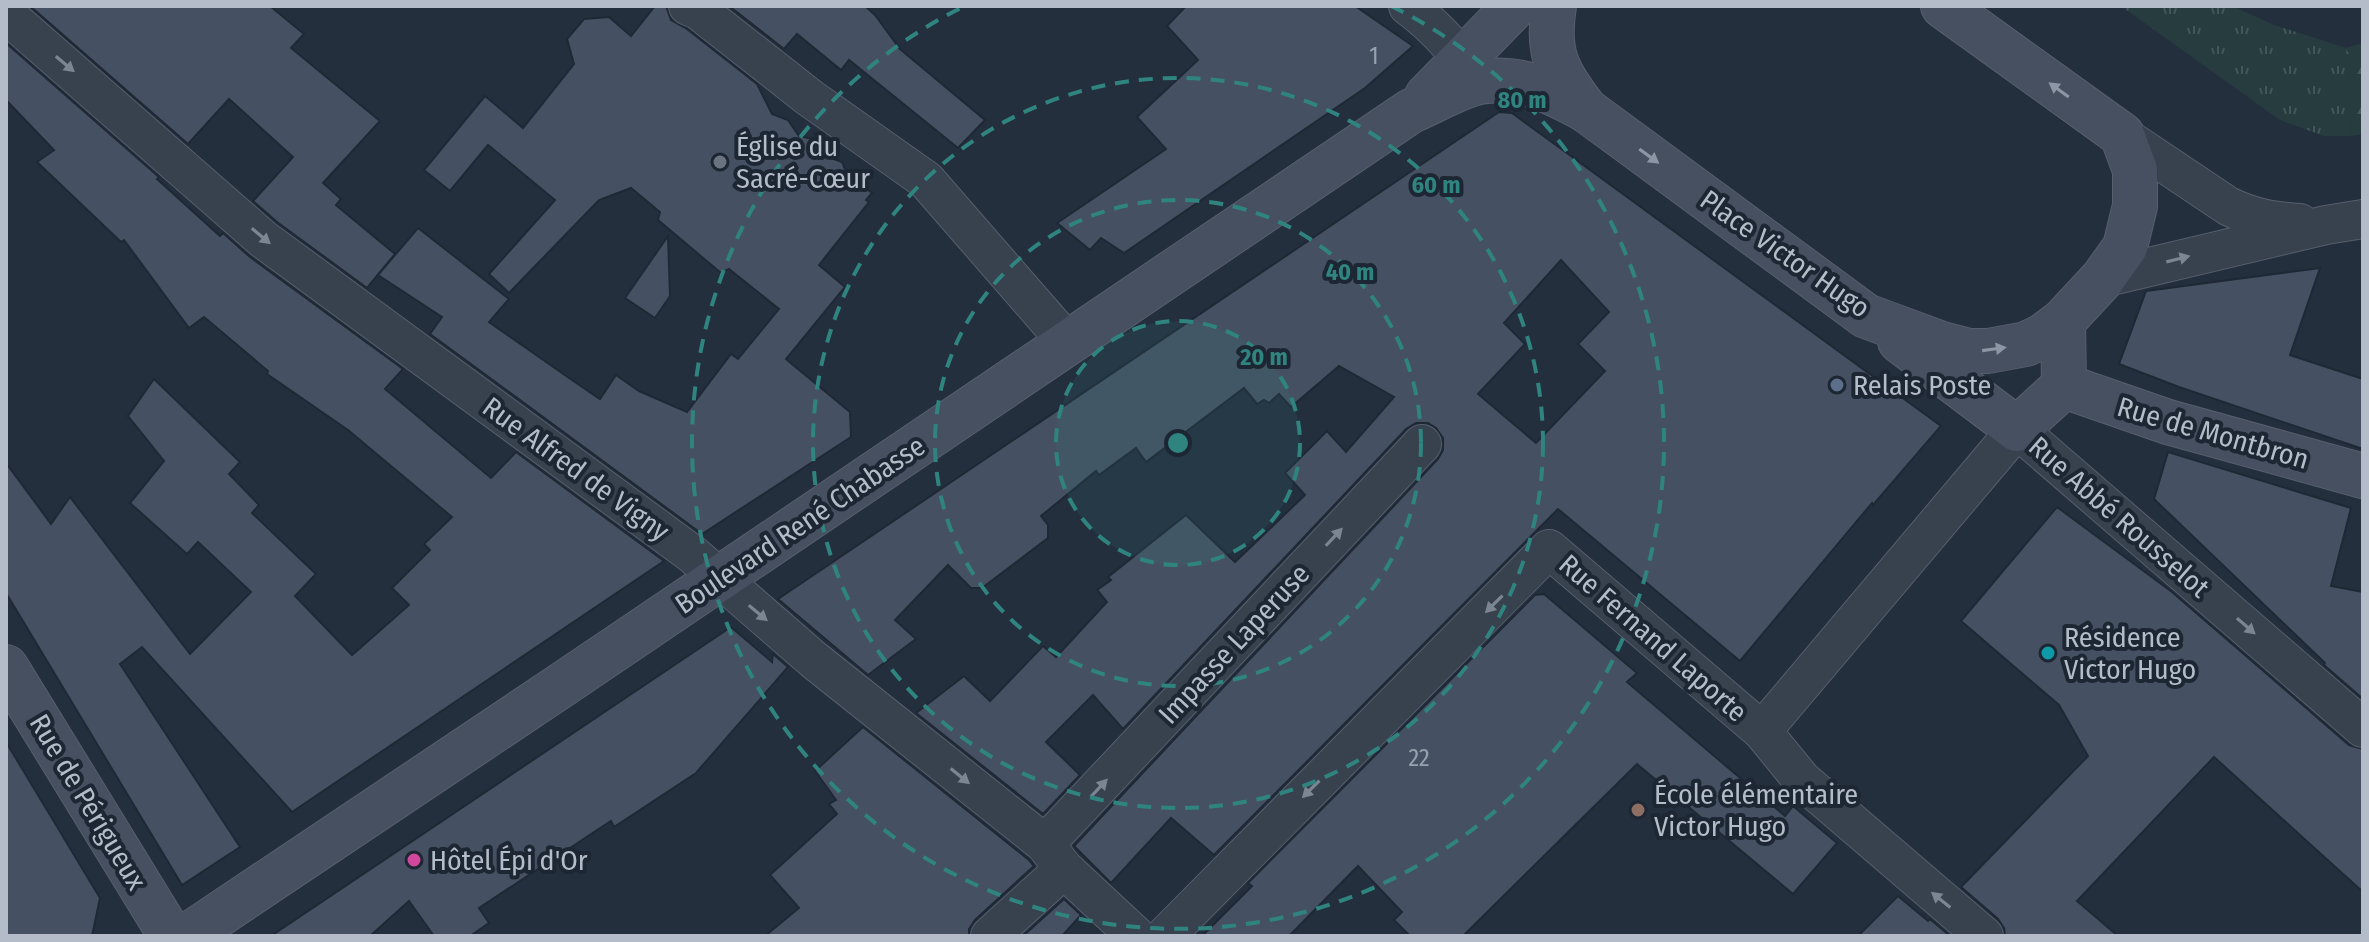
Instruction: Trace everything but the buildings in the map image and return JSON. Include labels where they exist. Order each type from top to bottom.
[{"type":"main road","name":"Boulevard René Chabasse","points":[[187,936],[720,580],[1471,71],[1515,6]]},
{"type":"main road","name":"Place Victor Hugo","points":[[1554,6],[1551,34],[1554,60],[1561,78],[1586,110],[1866,316],[1969,351],[2026,344],[2043,336],[2063,321],[2103,278],[2125,247],[2135,206],[2135,170],[2122,135]]},
{"type":"main road","points":[[1943,6],[2122,135]]},
{"type":"main road","points":[[1471,71],[1544,88],[1586,110]]},
{"type":"main road","name":"Rue Abbé Rousselot","points":[[1866,316],[2017,429]]},
{"type":"main road","points":[[2017,429],[2064,386],[2063,321]]},
{"type":"main road","name":"Rue de Montbron","points":[[2064,386],[2168,422],[2363,476]]},
{"type":"main road","name":"Rue de Périgueux","points":[[6,667],[171,936]]},
{"type":"street","points":[[688,6],[698,10],[810,98],[926,180],[1067,342]]},
{"type":"street","points":[[1408,6],[1426,19],[1471,71]]},
{"type":"street","name":"Rue Alfred de Vigny","points":[[6,14],[263,239],[692,554],[814,660],[1055,857],[1136,936]]},
{"type":"street","points":[[2122,135],[2247,215],[2264,220],[2345,222]]},
{"type":"street","points":[[2103,278],[2345,222]]},
{"type":"street","name":"Rue Abbé Rousselot","points":[[2017,429],[2363,728]]},
{"type":"street","name":"Rue Fernand Laporte","points":[[1165,936],[1549,549],[1762,731],[2017,429]]},
{"type":"street","name":"Impasse Laperuse","points":[[990,936],[1055,857],[1422,444]]},
{"type":"street","points":[[1762,731],[1802,780],[1984,936]]},
{"type":"green space","points":[[2121,6],[2232,6],[2274,25],[2346,48],[2351,136],[2324,136],[2280,120]]},
{"type":"green space","points":[[2363,43],[2363,134],[2351,136],[2346,48]]},
{"type":"place","name":"Église du Sacré-Cœur","points":[[720,162]]},
{"type":"place","name":"Relais Poste","points":[[1837,385]]},
{"type":"place","name":"Résidence Victor Hugo","points":[[2048,653]]},
{"type":"place","name":"École élémentaire Victor Hugo","points":[[1638,810]]},
{"type":"place","name":"Hôtel Épi d'Or","points":[[414,860]]}]
